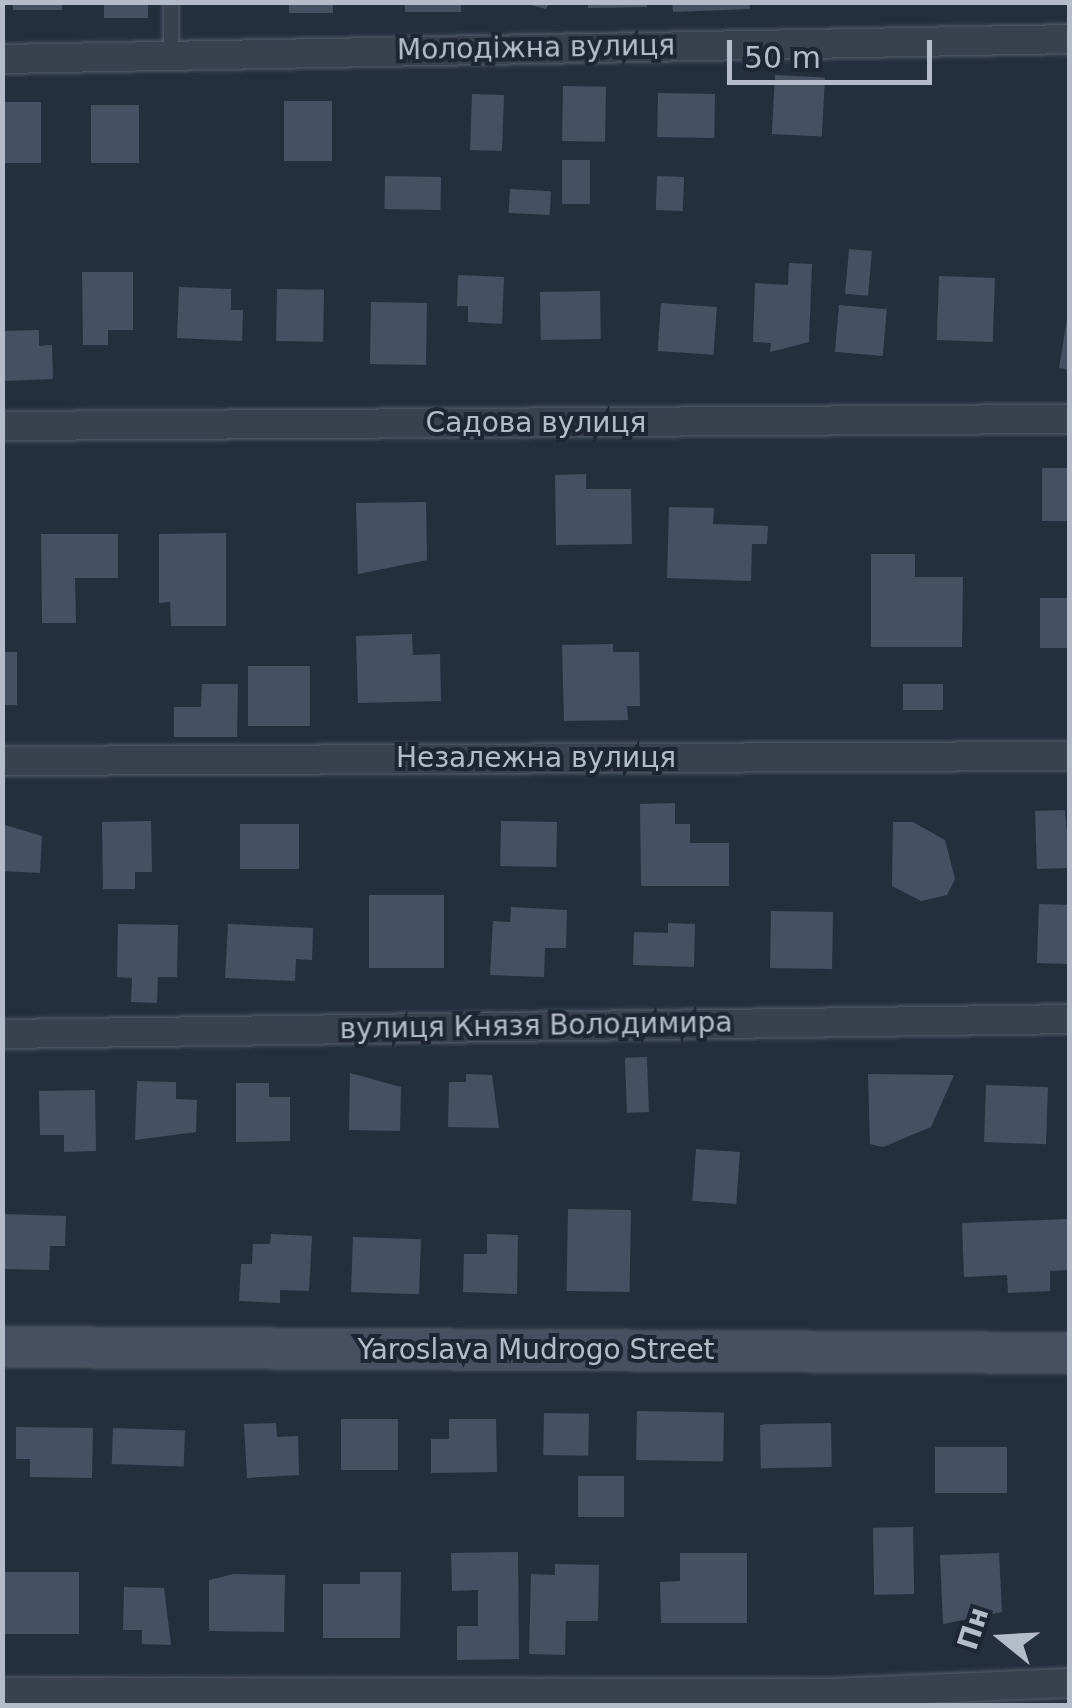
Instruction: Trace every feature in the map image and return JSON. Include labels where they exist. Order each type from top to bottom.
[{"type":"main road","name":"Yaroslava Mudrogo Street","points":[[2,1348],[1070,1353]]},
{"type":"street","name":"Молодіжна вулиця","points":[[2,60],[1070,39]]},
{"type":"street","name":"Садова вулиця","points":[[2,426],[1070,419]]},
{"type":"street","name":"Незалежна вулиця","points":[[2,761],[1070,756]]},
{"type":"street","name":"вулиця Князя Володимира","points":[[2,1034],[1070,1019]]},
{"type":"street","points":[[2,1692],[830,1699],[1070,1683]]},
{"type":"lane","points":[[171,2],[171,57]]},
{"type":"building","points":[[13,2],[62,2],[62,10],[13,10]]},
{"type":"building","points":[[104,2],[148,2],[148,18],[104,18]]},
{"type":"building","points":[[289,2],[333,2],[333,13],[289,13]]},
{"type":"building","points":[[405,2],[461,2],[461,12],[405,12]]},
{"type":"building","points":[[519,2],[550,2],[546,9]]},
{"type":"building","points":[[588,2],[647,2],[647,7],[588,8]]},
{"type":"building","points":[[672,2],[749,2],[750,9],[673,12]]},
{"type":"building","points":[[775,75],[825,78],[822,137],[772,134]]},
{"type":"building","points":[[563,86],[606,87],[605,142],[562,141]]},
{"type":"building","points":[[658,93],[715,94],[714,138],[657,137]]},
{"type":"building","points":[[472,94],[504,95],[502,151],[470,150]]},
{"type":"building","points":[[284,101],[332,101],[332,161],[284,161]]},
{"type":"building","points":[[2,102],[41,102],[41,163],[2,163]]},
{"type":"building","points":[[91,105],[139,105],[139,163],[91,163]]},
{"type":"building","points":[[562,160],[590,160],[590,204],[562,204]]},
{"type":"building","points":[[385,176],[441,177],[440,210],[384,209]]},
{"type":"building","points":[[657,176],[684,177],[683,211],[656,210]]},
{"type":"building","points":[[510,189],[551,191],[550,215],[509,213]]},
{"type":"building","points":[[849,249],[872,251],[868,296],[845,294]]},
{"type":"building","points":[[789,263],[812,264],[809,342],[770,352],[771,343],[753,342],[755,283],[788,285]]},
{"type":"building","points":[[82,272],[133,272],[133,330],[108,330],[108,345],[83,345]]},
{"type":"building","points":[[458,275],[504,277],[502,324],[468,322],[468,306],[457,306]]},
{"type":"building","points":[[939,276],[995,278],[993,342],[937,340]]},
{"type":"building","points":[[179,287],[231,289],[231,310],[243,310],[242,341],[177,338]]},
{"type":"building","points":[[277,289],[324,290],[323,342],[276,341]]},
{"type":"building","points":[[600,291],[601,339],[541,340],[540,292]]},
{"type":"building","points":[[1070,301],[1070,370],[1059,368]]},
{"type":"building","points":[[371,302],[427,303],[426,365],[370,364]]},
{"type":"building","points":[[661,303],[717,307],[714,355],[658,351]]},
{"type":"building","points":[[839,305],[887,309],[883,356],[835,352]]},
{"type":"building","points":[[39,330],[39,346],[52,345],[53,379],[2,381],[2,331]]},
{"type":"building","points":[[1042,468],[1070,468],[1070,521],[1042,521]]},
{"type":"building","points":[[586,474],[586,489],[631,489],[632,544],[556,545],[555,475]]},
{"type":"building","points":[[426,502],[427,560],[358,574],[356,503]]},
{"type":"building","points":[[669,507],[714,508],[713,524],[768,526],[767,544],[752,544],[751,581],[667,578]]},
{"type":"building","points":[[226,533],[226,626],[171,626],[170,602],[159,603],[159,534]]},
{"type":"building","points":[[41,534],[118,534],[118,578],[75,578],[76,623],[42,623]]},
{"type":"building","points":[[871,554],[915,554],[915,577],[963,577],[962,647],[871,647]]},
{"type":"building","points":[[1040,598],[1070,598],[1070,648],[1040,648]]},
{"type":"building","points":[[412,634],[413,655],[440,654],[441,701],[358,703],[356,636]]},
{"type":"building","points":[[613,644],[613,652],[639,652],[640,706],[627,706],[628,720],[564,721],[562,645]]},
{"type":"building","points":[[2,652],[17,652],[17,705],[2,705]]},
{"type":"building","points":[[248,666],[310,666],[310,726],[248,726]]},
{"type":"building","points":[[202,684],[238,684],[237,737],[174,737],[174,707],[201,707]]},
{"type":"building","points":[[903,684],[943,684],[943,710],[903,710]]},
{"type":"building","points":[[675,803],[675,824],[690,824],[690,843],[729,843],[729,886],[641,886],[640,804]]},
{"type":"building","points":[[1065,810],[1070,868],[1037,869],[1035,811]]},
{"type":"building","points":[[151,821],[152,872],[135,872],[135,889],[103,889],[102,822]]},
{"type":"building","points":[[501,821],[557,822],[556,867],[500,866]]},
{"type":"building","points":[[893,822],[913,822],[945,840],[955,879],[947,895],[921,901],[892,886]]},
{"type":"building","points":[[2,824],[42,836],[40,873],[2,871]]},
{"type":"building","points":[[240,824],[299,824],[299,869],[240,869]]},
{"type":"building","points":[[369,895],[444,895],[444,968],[369,968]]},
{"type":"building","points":[[1039,904],[1070,905],[1068,964],[1037,963]]},
{"type":"building","points":[[511,907],[567,910],[566,948],[545,948],[544,977],[490,975],[493,921],[510,922]]},
{"type":"building","points":[[771,911],[833,912],[832,969],[770,968]]},
{"type":"building","points":[[668,923],[695,924],[694,967],[633,965],[634,932],[668,933]]},
{"type":"building","points":[[118,924],[178,925],[177,977],[158,977],[157,1003],[131,1002],[132,978],[117,977]]},
{"type":"building","points":[[228,924],[313,928],[312,960],[296,959],[295,981],[225,978]]},
{"type":"building","points":[[647,1057],[649,1112],[627,1113],[625,1058]]},
{"type":"building","points":[[350,1073],[401,1087],[400,1131],[349,1130]]},
{"type":"building","points":[[466,1074],[492,1075],[499,1128],[448,1127],[449,1082],[466,1082]]},
{"type":"building","points":[[868,1074],[954,1075],[931,1127],[883,1147],[870,1144]]},
{"type":"building","points":[[137,1081],[176,1082],[176,1099],[197,1100],[196,1132],[135,1140]]},
{"type":"building","points":[[236,1083],[269,1083],[269,1097],[290,1097],[290,1141],[236,1142]]},
{"type":"building","points":[[986,1085],[1048,1087],[1046,1144],[984,1142]]},
{"type":"building","points":[[95,1090],[96,1151],[64,1152],[64,1135],[40,1135],[39,1091]]},
{"type":"building","points":[[696,1149],[740,1152],[736,1204],[692,1201]]},
{"type":"building","points":[[568,1209],[631,1210],[630,1292],[567,1291]]},
{"type":"building","points":[[2,1214],[66,1216],[65,1246],[50,1246],[49,1270],[2,1269]]},
{"type":"building","points":[[1067,1219],[1069,1270],[1050,1271],[1050,1291],[1008,1293],[1007,1275],[964,1277],[962,1223]]},
{"type":"building","points":[[271,1234],[312,1236],[309,1291],[280,1290],[280,1303],[239,1301],[241,1264],[252,1264],[253,1244],[270,1244]]},
{"type":"building","points":[[487,1234],[518,1235],[517,1294],[463,1292],[464,1254],[487,1254]]},
{"type":"building","points":[[353,1237],[421,1239],[419,1294],[351,1292]]},
{"type":"building","points":[[637,1411],[724,1413],[723,1462],[636,1460]]},
{"type":"building","points":[[544,1413],[589,1414],[588,1456],[543,1455]]},
{"type":"building","points":[[341,1419],[398,1419],[398,1470],[341,1470]]},
{"type":"building","points":[[449,1419],[496,1419],[497,1472],[431,1473],[431,1439],[449,1439]]},
{"type":"building","points":[[276,1423],[277,1437],[298,1436],[299,1475],[247,1478],[244,1424]]},
{"type":"building","points":[[831,1423],[832,1467],[761,1468],[760,1424]]},
{"type":"building","points":[[16,1427],[93,1428],[92,1478],[30,1477],[30,1459],[16,1459]]},
{"type":"building","points":[[113,1428],[185,1431],[184,1466],[112,1464]]},
{"type":"building","points":[[935,1447],[1007,1447],[1007,1493],[935,1493]]},
{"type":"building","points":[[578,1476],[624,1476],[624,1517],[578,1517]]},
{"type":"building","points":[[913,1527],[914,1594],[874,1595],[873,1528]]},
{"type":"building","points":[[518,1552],[519,1659],[457,1660],[457,1626],[478,1626],[478,1590],[452,1591],[451,1553]]},
{"type":"building","points":[[680,1553],[747,1553],[747,1623],[661,1623],[660,1582],[680,1581]]},
{"type":"building","points":[[999,1553],[1002,1612],[943,1624],[940,1555]]},
{"type":"building","points":[[555,1564],[599,1565],[598,1621],[566,1621],[565,1655],[529,1654],[531,1574],[555,1575]]},
{"type":"building","points":[[2,1572],[79,1572],[79,1634],[2,1634]]},
{"type":"building","points":[[360,1572],[401,1572],[400,1638],[323,1638],[323,1584],[360,1584]]},
{"type":"building","points":[[234,1574],[285,1575],[284,1632],[209,1631],[209,1580]]},
{"type":"building","points":[[124,1587],[164,1588],[171,1645],[142,1644],[142,1630],[123,1630]]}]
